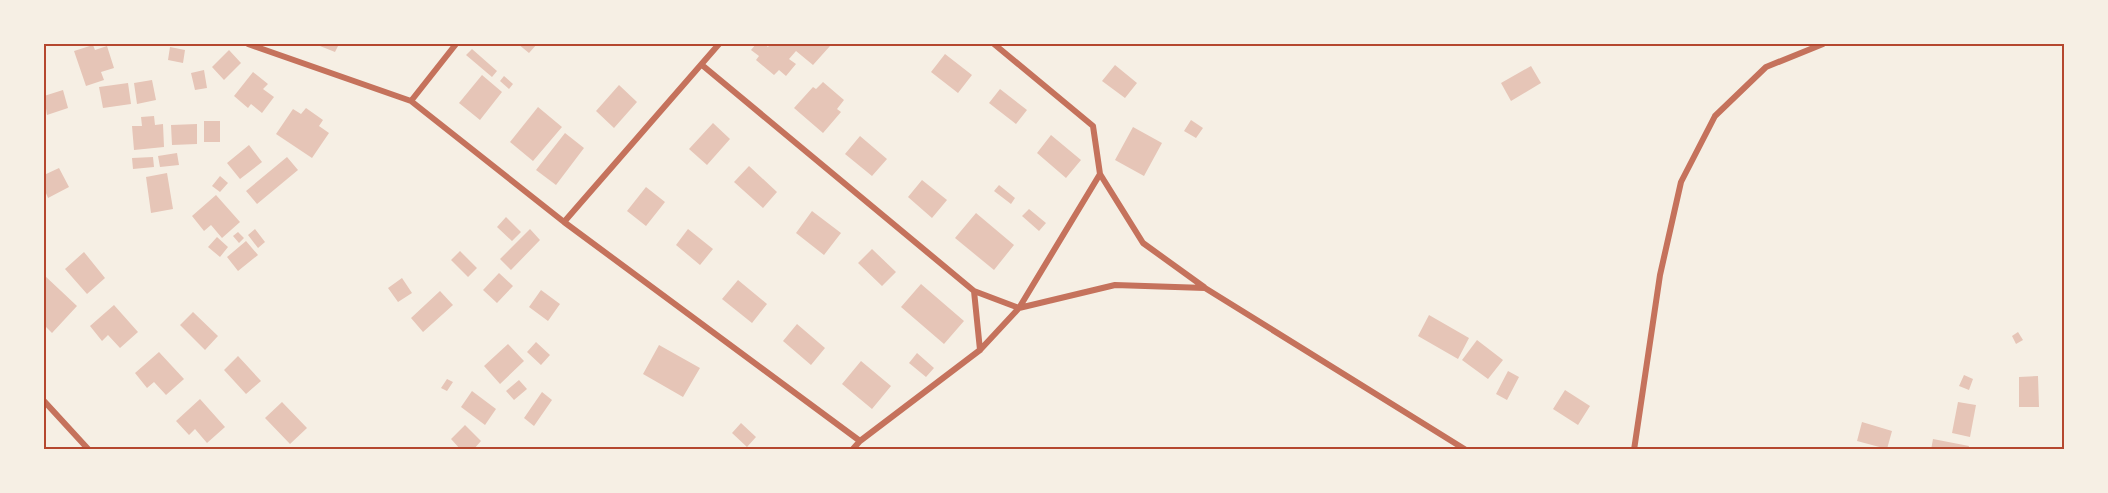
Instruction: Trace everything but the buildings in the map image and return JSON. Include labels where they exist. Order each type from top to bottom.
[{"type":"street","points":[[248,44],[411,101],[564,222],[860,441]]},
{"type":"street","points":[[411,101],[456,44]]},
{"type":"street","points":[[564,222],[719,44]]},
{"type":"street","points":[[994,44],[1094,126],[1100,174],[1143,243],[1205,288],[1466,450]]},
{"type":"street","points":[[1634,450],[1660,275],[1681,182],[1715,116],[1766,67],[1823,44]]},
{"type":"street","points":[[702,65],[974,291],[1019,308],[1115,285],[1205,288]]},
{"type":"street","points":[[852,450],[860,441],[980,350],[1019,308],[1100,174]]},
{"type":"street","points":[[974,291],[980,350]]},
{"type":"street","points":[[44,401],[89,450]]}]
